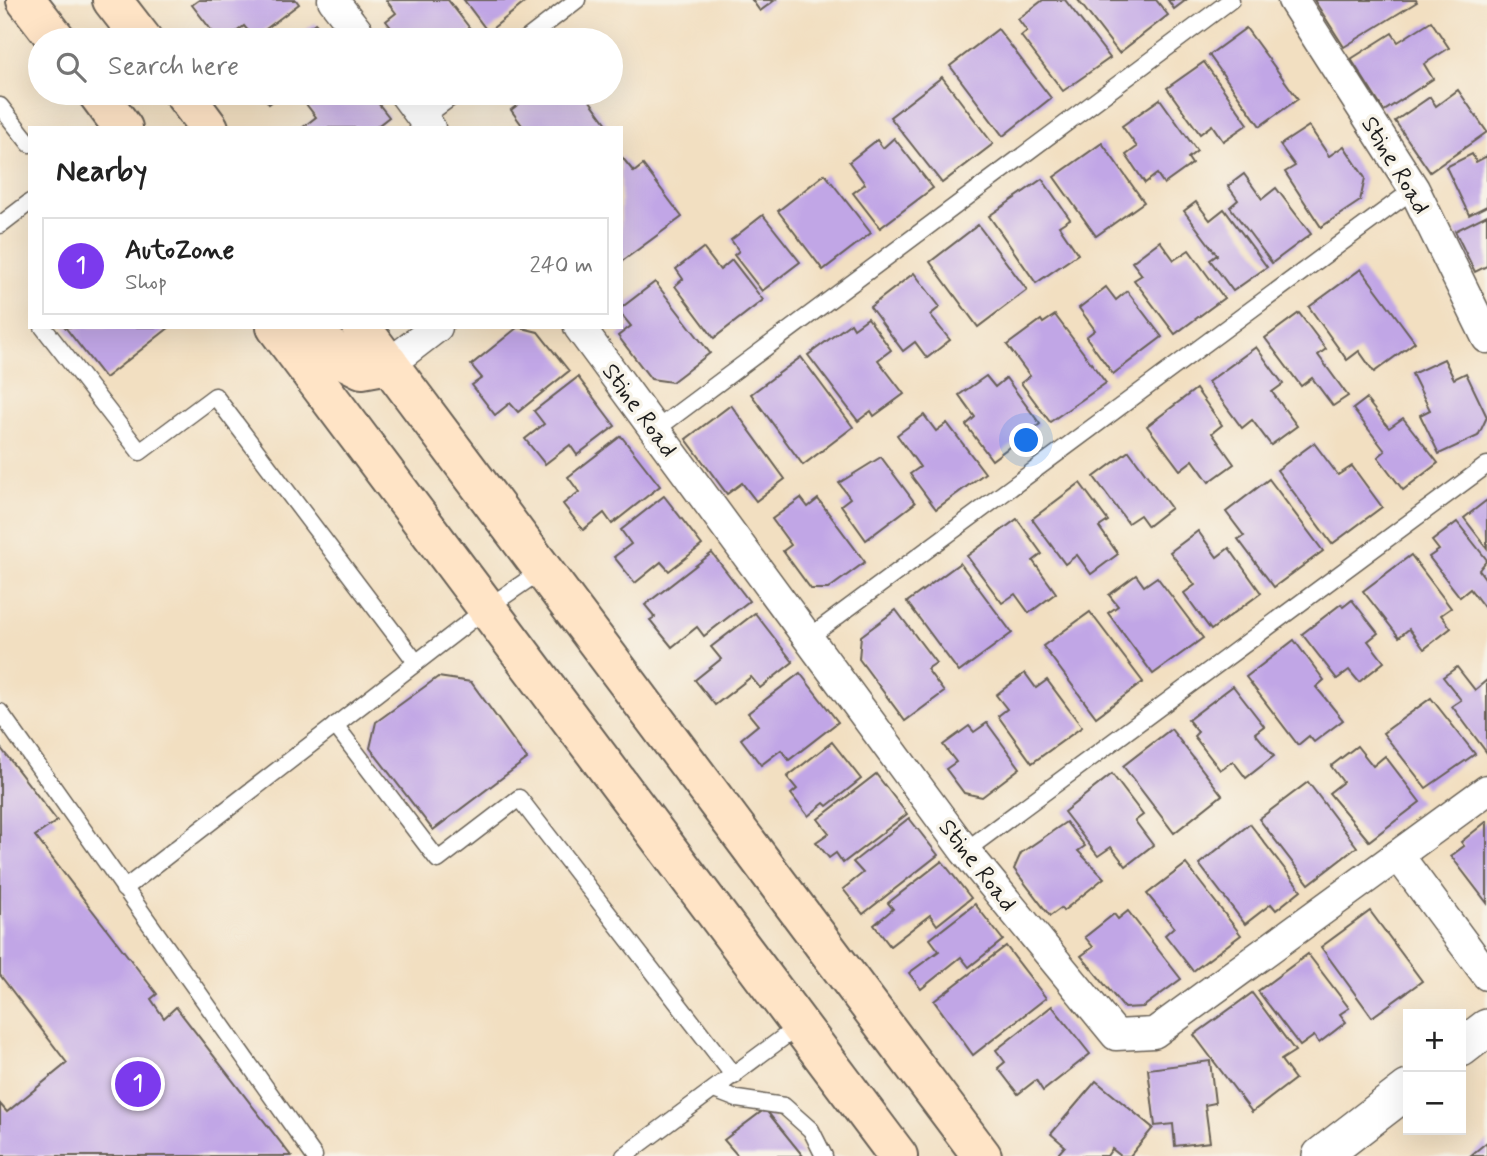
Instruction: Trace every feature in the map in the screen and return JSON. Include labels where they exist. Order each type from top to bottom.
[{"type":"main road","points":[[26,0],[48,28]]},
{"type":"main road","points":[[112,0],[134,28]]},
{"type":"main road","points":[[106,105],[122,126]]},
{"type":"main road","points":[[192,105],[208,126]]},
{"type":"main road","points":[[278,329],[898,1156]]},
{"type":"main road","points":[[311,329],[342,359],[362,369],[389,364]]},
{"type":"main road","points":[[363,329],[982,1156]]},
{"type":"street","points":[[333,0],[355,28]]},
{"type":"street","name":"Stine Road","points":[[1293,0],[1414,188],[1487,338]]},
{"type":"street","points":[[413,105],[427,123]]},
{"type":"street","points":[[389,364],[434,329]]},
{"type":"street","name":"Stine Road","points":[[580,329],[965,851],[1116,1035],[1154,1033],[1487,790]]},
{"type":"street","points":[[1398,855],[1487,975]]},
{"type":"street","points":[[1466,1044],[1487,1028]]},
{"type":"street","points":[[1321,1156],[1403,1093]]},
{"type":"lane","points":[[541,28],[578,0]]},
{"type":"lane","points":[[654,431],[1231,0]]},
{"type":"lane","points":[[427,123],[445,105]]},
{"type":"lane","points":[[0,106],[28,141]]},
{"type":"lane","points":[[807,638],[1414,188]]},
{"type":"lane","points":[[0,225],[28,204]]},
{"type":"lane","points":[[45,329],[140,452],[215,396],[416,662]]},
{"type":"lane","points":[[965,851],[1487,465]]},
{"type":"lane","points":[[124,889],[416,662],[543,569]]},
{"type":"lane","points":[[0,712],[314,1156]]},
{"type":"lane","points":[[335,725],[438,860],[519,798],[734,1076]]},
{"type":"lane","points":[[632,1154],[800,1025]]},
{"type":"lane","points":[[714,1090],[737,1099],[784,1106],[811,1130],[824,1156]]},
{"type":"building","points":[[199,0],[296,0],[299,4],[267,28],[210,28],[192,5]]},
{"type":"building","points":[[386,0],[448,0],[470,28],[392,28],[386,21],[396,13]]},
{"type":"building","points":[[464,0],[528,0],[493,28],[485,28]]},
{"type":"building","points":[[752,0],[775,0],[760,11]]},
{"type":"building","points":[[1043,0],[1065,0],[1110,58],[1063,91],[1021,36],[1027,31],[1018,19]]},
{"type":"building","points":[[1078,0],[1156,0],[1168,15],[1119,53]]},
{"type":"building","points":[[1168,0],[1186,0],[1174,9]]},
{"type":"building","points":[[1314,0],[1416,0],[1417,2],[1344,47]]},
{"type":"building","points":[[1431,21],[1449,48],[1424,64],[1433,79],[1384,111],[1351,59],[1392,33],[1398,42]]},
{"type":"building","points":[[1246,28],[1298,99],[1260,126],[1209,55]]},
{"type":"building","points":[[998,29],[1051,98],[1003,136],[950,66]]},
{"type":"building","points":[[1204,62],[1248,124],[1223,141],[1212,125],[1200,134],[1167,88]]},
{"type":"building","points":[[942,77],[993,144],[942,183],[890,117]]},
{"type":"building","points":[[1458,90],[1487,132],[1430,172],[1395,121],[1430,97],[1436,106]]},
{"type":"building","points":[[1160,99],[1197,151],[1188,158],[1192,164],[1164,184],[1157,174],[1145,183],[1126,155],[1137,147],[1122,126]]},
{"type":"building","points":[[307,105],[380,105],[389,117],[378,126],[305,126],[316,117]]},
{"type":"building","points":[[517,105],[593,105],[609,126],[523,126],[511,110]]},
{"type":"building","points":[[1309,126],[1329,156],[1344,146],[1365,178],[1360,201],[1321,227],[1285,172],[1295,166],[1280,145]]},
{"type":"building","points":[[894,138],[933,188],[880,228],[853,193],[865,184],[849,162],[877,140],[883,148]]},
{"type":"building","points":[[1102,143],[1144,202],[1096,236],[1054,177]]},
{"type":"building","points":[[1472,154],[1476,162],[1487,156],[1487,206],[1469,215],[1446,167]]},
{"type":"building","points":[[623,158],[634,172],[643,165],[682,217],[623,261]]},
{"type":"building","points":[[825,174],[871,233],[823,270],[778,211]]},
{"type":"building","points":[[1244,174],[1262,199],[1276,188],[1311,234],[1272,263],[1230,207],[1238,200],[1228,186]]},
{"type":"building","points":[[1042,179],[1070,219],[1059,226],[1078,254],[1036,283],[989,216]]},
{"type":"building","points":[[1196,202],[1210,220],[1224,209],[1267,267],[1233,291],[1210,260],[1217,255],[1184,211]]},
{"type":"building","points":[[763,215],[800,262],[762,291],[734,255],[739,251],[731,240]]},
{"type":"building","points":[[1487,215],[1487,266],[1475,272],[1455,231]]},
{"type":"building","points":[[978,225],[1027,290],[978,327],[930,262]]},
{"type":"building","points":[[1160,241],[1174,260],[1189,250],[1224,298],[1175,334],[1134,280],[1142,275],[1132,262]]},
{"type":"building","points":[[703,248],[720,270],[732,260],[763,300],[714,338],[675,286],[683,279],[676,269]]},
{"type":"building","points":[[1361,269],[1415,342],[1374,372],[1359,351],[1347,360],[1309,307]]},
{"type":"building","points":[[914,273],[940,307],[930,315],[950,340],[927,358],[915,342],[903,351],[870,307]]},
{"type":"building","points":[[655,282],[710,353],[672,382],[651,379],[618,336],[631,326],[623,316],[623,306]]},
{"type":"building","points":[[1106,287],[1116,300],[1127,291],[1162,337],[1113,374],[1086,337],[1095,330],[1079,308]]},
{"type":"building","points":[[1299,313],[1326,349],[1318,355],[1348,396],[1333,406],[1312,378],[1301,386],[1265,338]]},
{"type":"building","points":[[1055,315],[1106,383],[1050,422],[1021,383],[1030,376],[1007,345],[1041,320],[1043,323]]},
{"type":"building","points":[[868,318],[891,350],[878,360],[904,394],[874,416],[871,411],[858,421],[808,355],[851,323],[854,328]]},
{"type":"building","points":[[67,329],[167,329],[105,378]]},
{"type":"building","points":[[516,329],[526,329],[538,332],[569,371],[518,412],[510,403],[495,415],[472,385],[482,378],[471,365]]},
{"type":"building","points":[[1256,347],[1283,384],[1272,392],[1297,426],[1271,445],[1252,420],[1242,428],[1208,382]]},
{"type":"building","points":[[801,357],[853,427],[803,465],[751,394]]},
{"type":"building","points":[[1444,359],[1454,379],[1466,373],[1487,417],[1478,436],[1439,454],[1420,415],[1430,410],[1412,374]]},
{"type":"building","points":[[986,376],[995,387],[1006,378],[1040,424],[992,460],[966,425],[975,417],[959,395]]},
{"type":"building","points":[[578,377],[615,426],[577,455],[570,445],[545,464],[525,439],[544,424],[534,411]]},
{"type":"building","points":[[1196,389],[1222,425],[1212,433],[1234,464],[1209,482],[1193,460],[1180,470],[1147,426]]},
{"type":"building","points":[[1366,399],[1389,428],[1403,418],[1438,463],[1403,490],[1378,457],[1385,451],[1353,409]]},
{"type":"building","points":[[731,405],[785,479],[756,501],[742,483],[727,494],[686,439]]},
{"type":"building","points":[[924,415],[936,431],[947,423],[985,473],[936,509],[910,474],[920,467],[897,435]]},
{"type":"building","points":[[621,436],[660,486],[612,524],[604,513],[583,530],[563,504],[579,492],[568,477]]},
{"type":"building","points":[[1314,443],[1338,475],[1352,466],[1382,507],[1332,544],[1277,470]]},
{"type":"building","points":[[1129,451],[1171,508],[1148,526],[1140,515],[1128,523],[1094,477]]},
{"type":"building","points":[[881,457],[915,503],[866,540],[841,505],[850,498],[839,483]]},
{"type":"building","points":[[1269,479],[1323,551],[1274,587],[1238,539],[1244,536],[1226,512]]},
{"type":"building","points":[[1080,483],[1108,521],[1099,527],[1118,554],[1091,574],[1077,555],[1065,564],[1032,519]]},
{"type":"building","points":[[664,496],[702,545],[669,571],[661,562],[635,583],[614,557],[631,544],[621,530]]},
{"type":"building","points":[[801,498],[808,507],[818,499],[865,562],[828,589],[811,589],[783,551],[791,545],[772,519]]},
{"type":"building","points":[[1487,500],[1487,548],[1464,518]]},
{"type":"building","points":[[1017,519],[1042,554],[1033,561],[1056,593],[1029,613],[1015,594],[1002,603],[967,556]]},
{"type":"building","points":[[1457,522],[1487,560],[1479,570],[1487,581],[1487,611],[1470,589],[1460,597],[1429,557],[1439,550],[1432,541]]},
{"type":"building","points":[[1198,531],[1217,557],[1229,548],[1261,593],[1211,630],[1184,593],[1195,585],[1170,552]]},
{"type":"building","points":[[712,553],[749,601],[704,636],[697,627],[672,647],[650,620],[655,617],[645,605]]},
{"type":"building","points":[[1411,555],[1451,608],[1441,615],[1451,628],[1424,649],[1409,629],[1399,637],[1363,591]]},
{"type":"building","points":[[960,563],[1012,633],[959,672],[907,602]]},
{"type":"building","points":[[1136,575],[1144,586],[1157,577],[1203,638],[1153,674],[1108,613],[1118,606],[1109,595]]},
{"type":"building","points":[[1352,600],[1378,633],[1368,641],[1384,662],[1359,682],[1349,670],[1337,679],[1302,634],[1341,604],[1343,607]]},
{"type":"building","points":[[896,610],[936,663],[927,669],[944,692],[905,721],[859,659],[861,636]]},
{"type":"building","points":[[1090,612],[1143,682],[1096,717],[1043,646]]},
{"type":"building","points":[[755,613],[793,662],[760,688],[751,677],[715,705],[695,680],[721,659],[711,647]]},
{"type":"building","points":[[1294,640],[1324,680],[1316,687],[1343,720],[1314,742],[1309,736],[1298,745],[1246,677]]},
{"type":"building","points":[[1457,667],[1475,690],[1487,680],[1487,753],[1452,706],[1461,700],[1443,677]]},
{"type":"building","points":[[800,673],[838,722],[789,760],[781,750],[761,765],[741,739],[758,725],[748,713]]},
{"type":"building","points":[[1025,673],[1036,688],[1047,680],[1082,727],[1032,763],[998,716],[1007,709],[996,695]]},
{"type":"building","points":[[438,677],[471,682],[527,759],[433,830],[370,748],[376,722]]},
{"type":"building","points":[[1233,686],[1264,726],[1255,733],[1274,756],[1246,778],[1233,761],[1220,770],[1194,736],[1198,732],[1188,720]]},
{"type":"building","points":[[1431,698],[1475,754],[1426,788],[1383,733]]},
{"type":"building","points":[[987,723],[1020,768],[982,797],[964,793],[946,769],[956,762],[943,745],[969,726],[974,732]]},
{"type":"building","points":[[1171,729],[1222,795],[1174,833],[1123,766]]},
{"type":"building","points":[[832,742],[861,779],[827,806],[824,803],[808,816],[791,794],[797,789],[787,777]]},
{"type":"building","points":[[1357,746],[1373,766],[1385,756],[1420,802],[1369,841],[1329,793],[1343,782],[1331,766]]},
{"type":"building","points":[[0,747],[57,821],[35,836],[157,994],[151,999],[164,1018],[176,1007],[291,1156],[0,1156],[0,1104],[7,1112],[67,1063],[0,975]]},
{"type":"building","points":[[876,774],[907,814],[843,863],[836,853],[829,858],[816,842],[829,833],[818,819]]},
{"type":"building","points":[[1112,774],[1143,815],[1135,821],[1153,845],[1126,866],[1111,847],[1098,856],[1064,812]]},
{"type":"building","points":[[1308,782],[1357,847],[1309,884],[1259,819]]},
{"type":"building","points":[[909,818],[938,855],[863,914],[843,889],[863,873],[853,862]]},
{"type":"building","points":[[1487,821],[1487,903],[1451,856],[1464,846],[1461,842]]},
{"type":"building","points":[[1066,822],[1085,846],[1078,851],[1104,878],[1063,911],[1061,908],[1050,916],[1014,869],[1021,853]]},
{"type":"building","points":[[1250,824],[1301,890],[1276,910],[1271,904],[1245,924],[1199,864]]},
{"type":"building","points":[[942,861],[971,898],[937,925],[930,915],[890,946],[874,925],[893,909],[888,903]]},
{"type":"building","points":[[1186,864],[1241,935],[1193,971],[1165,935],[1174,927],[1147,894]]},
{"type":"building","points":[[975,904],[1003,940],[969,967],[961,957],[921,989],[909,973],[939,951],[930,939]]},
{"type":"building","points":[[1128,911],[1181,979],[1143,1007],[1124,1008],[1081,956],[1093,947],[1085,937],[1114,914],[1118,919]]},
{"type":"building","points":[[1370,911],[1422,981],[1372,1017],[1321,947]]},
{"type":"building","points":[[1006,946],[1046,998],[973,1055],[934,1001]]},
{"type":"building","points":[[1308,954],[1349,1008],[1340,1014],[1346,1022],[1319,1043],[1314,1036],[1300,1046],[1258,991]]},
{"type":"building","points":[[1252,993],[1295,1051],[1281,1060],[1295,1079],[1252,1112],[1194,1035]]},
{"type":"building","points":[[1052,1006],[1090,1054],[1043,1091],[1036,1080],[1018,1094],[998,1068],[1005,1062],[996,1050]]},
{"type":"building","points":[[1210,1061],[1215,1103],[1205,1105],[1210,1142],[1175,1146],[1173,1124],[1155,1126],[1148,1069]]},
{"type":"building","points":[[1096,1081],[1153,1128],[1130,1156],[1121,1156],[1112,1149],[1107,1156],[1061,1156],[1058,1154],[1065,1146],[1051,1134]]},
{"type":"building","points":[[765,1109],[803,1156],[738,1156],[724,1140]]},
{"type":"building","points":[[1487,1142],[1487,1156],[1470,1156]]},
{"type":"place","name":"AutoZone","points":[[138,1084]]}]
